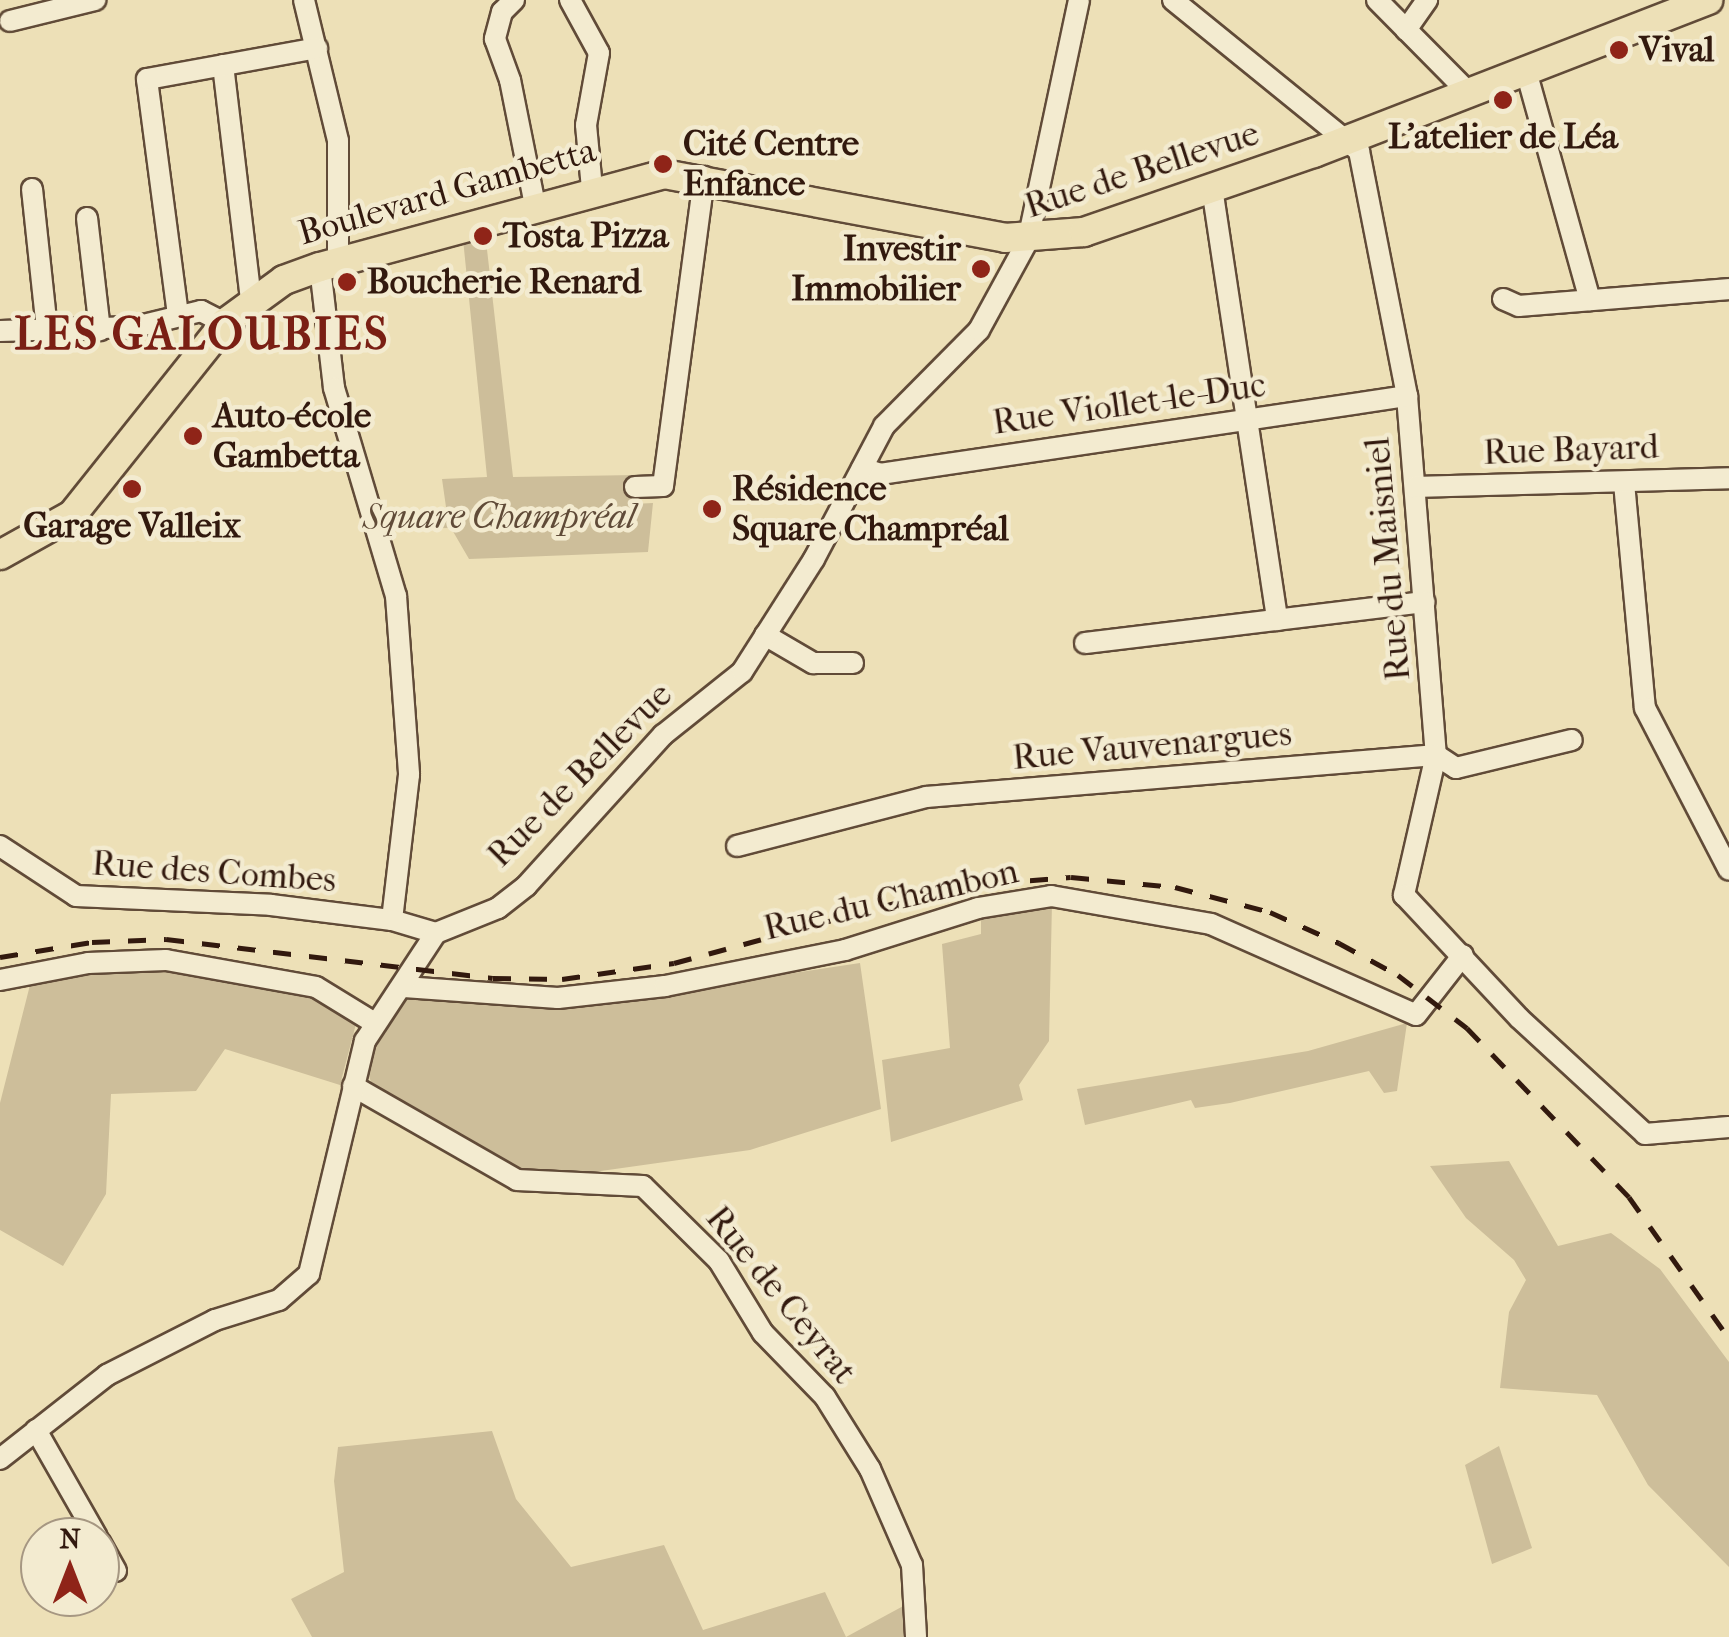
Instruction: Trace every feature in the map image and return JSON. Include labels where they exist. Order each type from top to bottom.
[{"type":"main road","name":"Rue de Bellevue","points":[[1028,240],[1084,232],[1345,141],[1701,2]]},
{"type":"main road","name":"Boulevard Gambetta","points":[[0,556],[72,514],[225,323],[251,299],[329,264],[650,175],[704,177],[1028,240]]},
{"type":"street","points":[[10,21],[96,0]]},
{"type":"street","points":[[304,0],[338,141],[329,264],[334,388],[398,609],[409,775],[392,920]]},
{"type":"street","points":[[514,0],[502,12],[495,39],[510,80],[534,205]]},
{"type":"street","points":[[570,0],[599,54],[586,124],[592,189]]},
{"type":"street","points":[[1028,240],[1079,0]]},
{"type":"street","points":[[1173,0],[1345,141]]},
{"type":"street","points":[[1376,0],[1469,93]]},
{"type":"street","points":[[1406,30],[1427,0]]},
{"type":"street","points":[[178,315],[147,79],[318,48]]},
{"type":"street","points":[[223,65],[251,299]]},
{"type":"street","points":[[1526,71],[1590,300]]},
{"type":"street","name":"Rue du Maisniel","points":[[1345,141],[1359,150],[1407,396],[1426,602],[1436,755],[1404,895],[1462,955]]},
{"type":"street","points":[[635,487],[664,486],[704,177]]},
{"type":"street","points":[[1212,188],[1277,620]]},
{"type":"street","points":[[32,189],[46,329]]},
{"type":"street","points":[[87,218],[100,330]]},
{"type":"street","name":"Rue de Bellevue","points":[[436,934],[498,908],[526,886],[663,735],[742,672],[900,406],[979,330],[1028,240]]},
{"type":"street","points":[[1503,299],[1520,306],[1729,288]]},
{"type":"street","points":[[0,331],[100,330],[201,311],[225,323]]},
{"type":"street","name":"Rue Viollet-le-Duc","points":[[862,468],[880,474],[1407,396]]},
{"type":"street","name":"Rue Bayard","points":[[1416,487],[1729,478]]},
{"type":"street","points":[[1624,484],[1644,708],[1658,742],[1729,870]]},
{"type":"street","points":[[1085,643],[1426,602]]},
{"type":"street","points":[[765,635],[813,663],[853,663]]},
{"type":"street","name":"Rue Vauvenargues","points":[[737,846],[926,796],[1436,755],[1456,768],[1572,740]]},
{"type":"street","name":"Rue des Combes","points":[[0,846],[76,896],[271,905],[392,920],[436,934]]},
{"type":"street","name":"Rue du Chambon","points":[[404,987],[558,998],[665,986],[845,950],[978,908],[1051,896],[1211,924],[1416,1015],[1462,955]]},
{"type":"street","points":[[0,1459],[74,1395],[143,1354],[298,1287],[320,1250],[353,1086],[372,1022],[404,987],[436,934]]},
{"type":"street","points":[[1462,955],[1518,1018],[1645,1134],[1729,1127]]},
{"type":"street","points":[[0,980],[88,962],[166,960],[316,987],[372,1022]]},
{"type":"street","name":"Rue de Ceyrat","points":[[353,1086],[516,1180],[643,1186],[720,1262],[763,1332],[825,1398],[870,1468],[912,1565],[916,1637]]},
{"type":"street","points":[[36,1430],[86,1517]]},
{"type":"green space","name":"Square Champréal","points":[[485,232],[513,477],[636,475],[633,504],[653,503],[648,552],[469,559],[451,528],[385,529],[383,523],[448,521],[442,479],[487,477],[463,239]]},
{"type":"green space","points":[[1052,903],[1049,1041],[1019,1085],[1023,1100],[891,1142],[882,1060],[950,1048],[942,944],[981,934],[981,913]]},
{"type":"green space","points":[[860,963],[881,1109],[750,1150],[544,1179],[514,1172],[464,1142],[371,1082],[366,1068],[403,994],[485,1002],[714,985]]},
{"type":"green space","points":[[129,965],[314,994],[356,1024],[340,1085],[225,1049],[196,1091],[111,1094],[106,1194],[63,1266],[0,1230],[0,1103],[30,985]]},
{"type":"green space","points":[[1407,1023],[1397,1091],[1384,1093],[1369,1071],[1230,1103],[1195,1108],[1191,1100],[1085,1125],[1077,1089],[1308,1051]]},
{"type":"green space","points":[[1509,1161],[1558,1246],[1611,1233],[1660,1269],[1729,1362],[1729,1567],[1648,1485],[1597,1395],[1500,1388],[1509,1312],[1526,1280],[1514,1260],[1466,1218],[1430,1166]]},
{"type":"green space","points":[[492,1431],[516,1499],[571,1567],[664,1545],[703,1630],[825,1592],[846,1637],[312,1637],[291,1599],[344,1572],[334,1481],[338,1447]]},
{"type":"green space","points":[[1499,1446],[1532,1548],[1492,1564],[1465,1465]]},
{"type":"green space","points":[[907,1604],[908,1637],[846,1637]]},
{"type":"railway","points":[[0,957],[92,942],[166,939],[493,978],[562,979],[674,963],[958,886],[1071,877],[1175,887],[1270,912],[1339,943],[1398,975],[1467,1028],[1629,1197],[1729,1338]]},
{"type":"place","name":"Vival","points":[[1619,50]]},
{"type":"place","name":"L'atelier de Léa","points":[[1503,100]]},
{"type":"place","name":"Cité Centre Enfance","points":[[663,164]]},
{"type":"place","name":"Tosta Pizza","points":[[483,236]]},
{"type":"place","name":"Investir Immobilier","points":[[981,269]]},
{"type":"place","name":"Boucherie Renard","points":[[347,282]]},
{"type":"place","name":"Auto-école Gambetta","points":[[193,436]]},
{"type":"place","name":"Garage Valleix","points":[[132,489]]},
{"type":"place","name":"Résidence Square Champréal","points":[[712,509]]},
{"type":"district","name":"LES GALOUBIES","points":[[202,335]]}]
